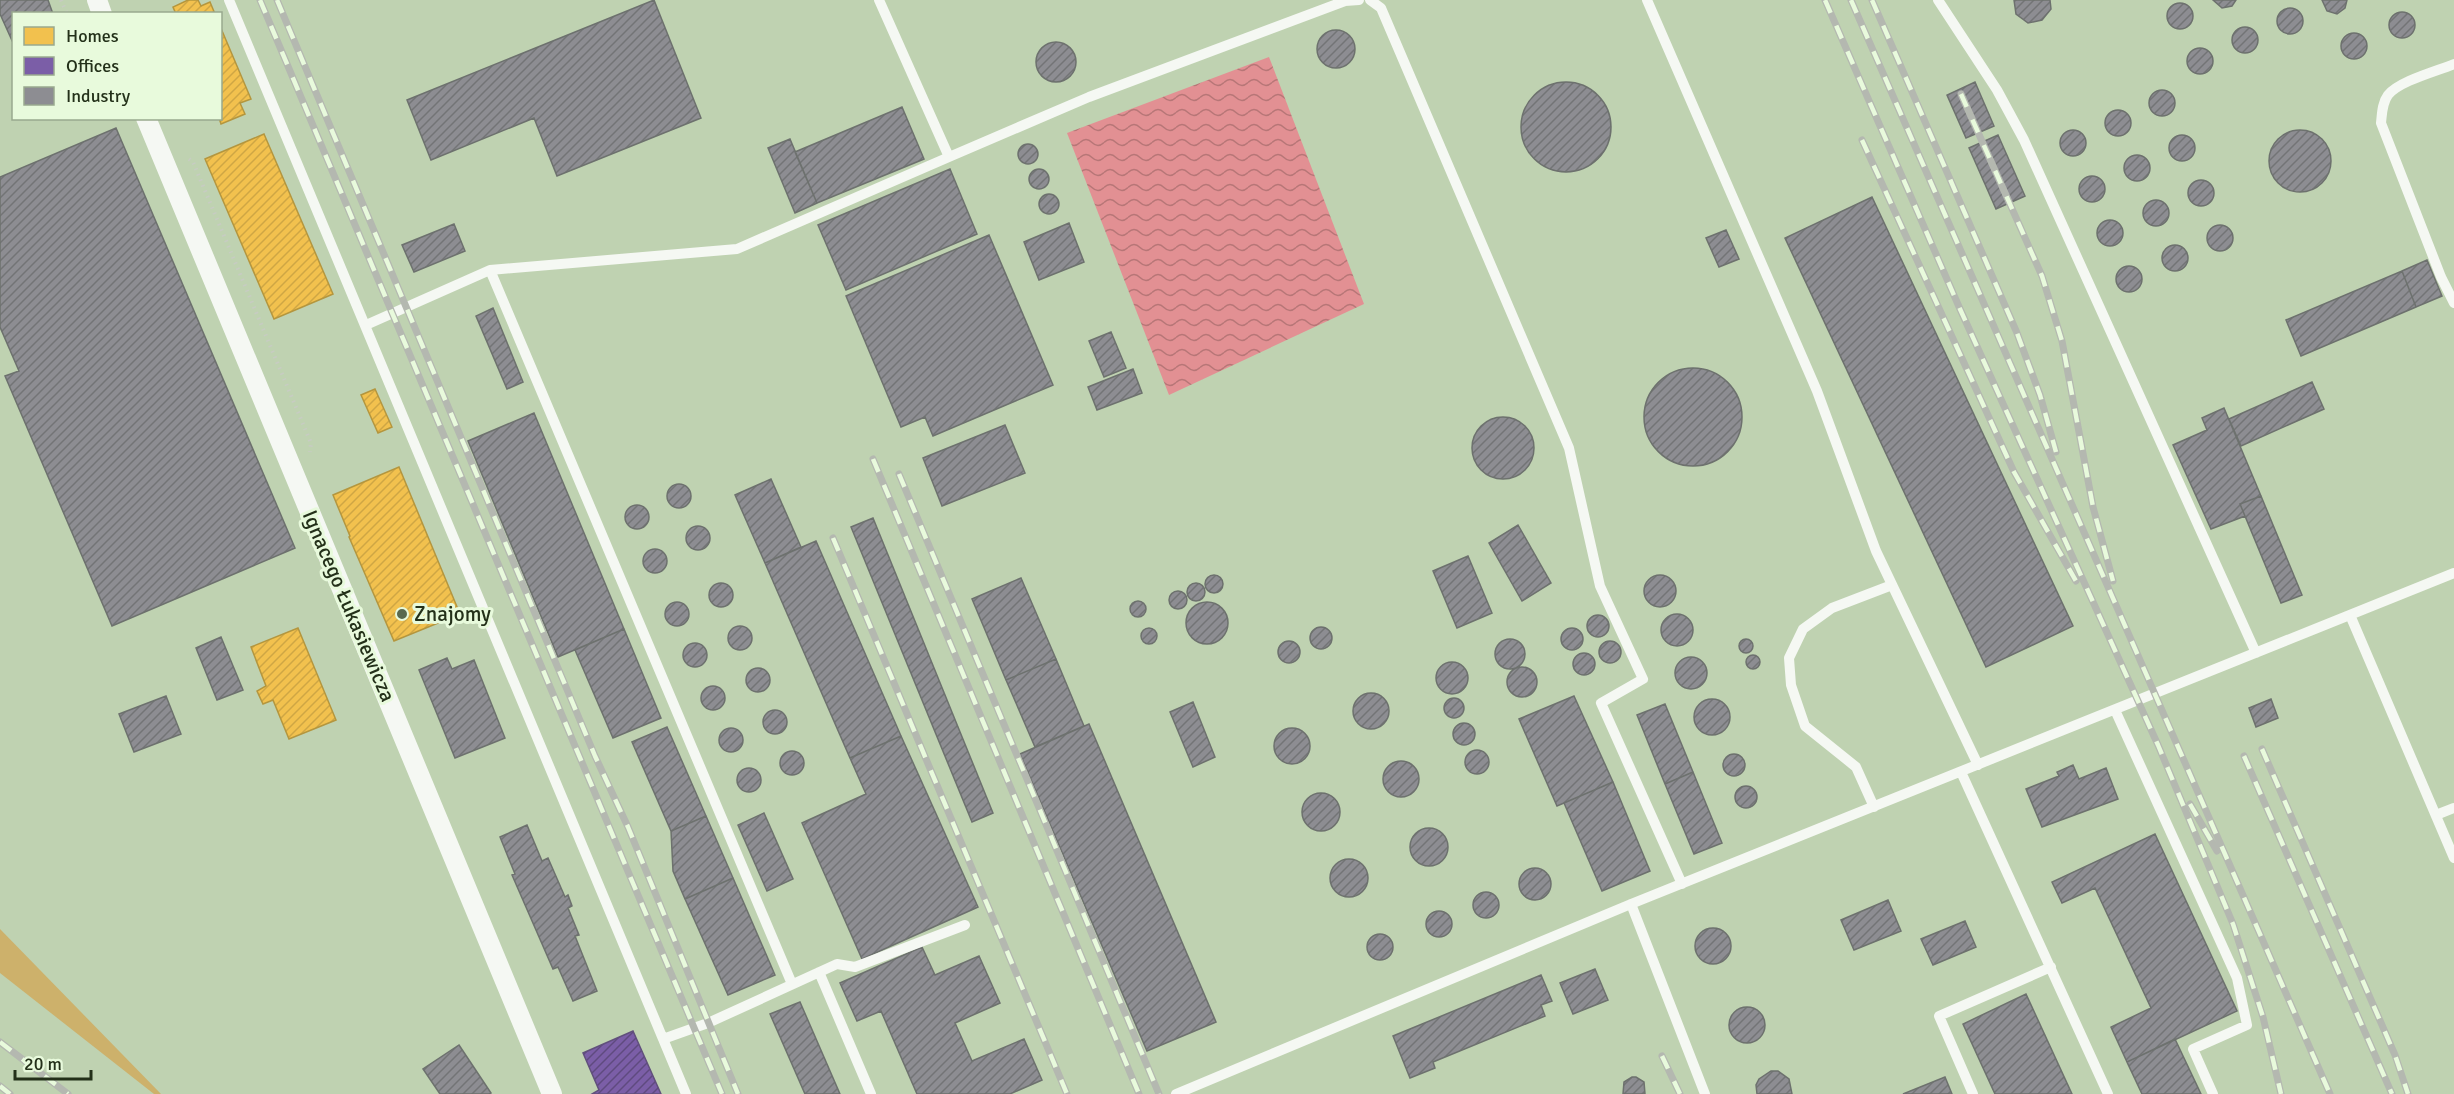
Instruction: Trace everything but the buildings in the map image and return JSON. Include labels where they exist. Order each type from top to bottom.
[{"type":"street","name":"Ignacego Łukasiewicza","points":[[147,120],[552,1094]]},
{"type":"lane","points":[[229,0],[686,1094]]},
{"type":"lane","points":[[879,0],[949,157]]},
{"type":"lane","points":[[366,325],[490,270],[737,249],[1089,97],[1345,2],[1359,0]]},
{"type":"lane","points":[[1370,0],[1381,8],[1569,448],[1600,586],[1643,679],[1601,703],[1682,884]]},
{"type":"lane","points":[[1647,0],[1817,391],[1876,550],[1978,765]]},
{"type":"lane","points":[[1938,0],[1997,90],[2024,140],[2256,653]]},
{"type":"lane","points":[[2454,64],[2400,86],[2389,95],[2382,108],[2381,123],[2441,277],[2454,303]]},
{"type":"lane","points":[[490,270],[792,984]]},
{"type":"lane","points":[[1176,1094],[1630,904],[2454,573]]},
{"type":"lane","points":[[1874,807],[1856,767],[1805,726],[1791,686],[1789,658],[1803,629],[1832,608],[1892,585]]},
{"type":"lane","points":[[2350,615],[2454,858]]},
{"type":"lane","points":[[2115,710],[2236,978],[2247,1025],[2193,1049],[2213,1094]]},
{"type":"lane","points":[[1961,772],[2109,1094]]},
{"type":"lane","points":[[2436,815],[2454,808]]},
{"type":"lane","points":[[1630,904],[1705,1094]]},
{"type":"lane","points":[[663,1039],[708,1023],[837,964],[855,967],[966,925]]},
{"type":"lane","points":[[1973,1094],[1939,1016],[2050,967]]},
{"type":"lane","points":[[819,972],[872,1094]]},
{"type":"shaded area","points":[[0,929],[161,1094],[154,1094],[0,973]]},
{"type":"water","points":[[1269,57],[1364,304],[1169,395],[1067,133]]},
{"type":"railway","points":[[260,0],[722,1094]]},
{"type":"railway","points":[[277,0],[595,756],[628,827],[738,1094]]},
{"type":"railway","points":[[1825,0],[1960,309],[2158,745],[2233,924],[2263,1017],[2281,1094]]},
{"type":"railway","points":[[1851,0],[2330,1094]]},
{"type":"railway","points":[[1872,0],[2017,333],[2040,395],[2056,452]]},
{"type":"railway","points":[[1961,94],[2042,276],[2062,341],[2093,507],[2113,581]]},
{"type":"railway","points":[[1862,140],[2014,472],[2076,581]]},
{"type":"railway","points":[[873,459],[1139,1094]]},
{"type":"railway","points":[[899,474],[1159,1094]]},
{"type":"railway","points":[[833,538],[1067,1094]]},
{"type":"railway","points":[[2262,749],[2395,1055],[2408,1094]]},
{"type":"railway","points":[[2244,756],[2392,1094]]},
{"type":"railway","points":[[2190,804],[2217,851]]},
{"type":"railway","points":[[0,1042],[68,1094]]},
{"type":"railway","points":[[1662,1056],[1680,1094]]},
{"type":"railway","points":[[0,1086],[10,1094]]},
{"type":"place","name":"Znajomy","points":[[402,614]]}]
